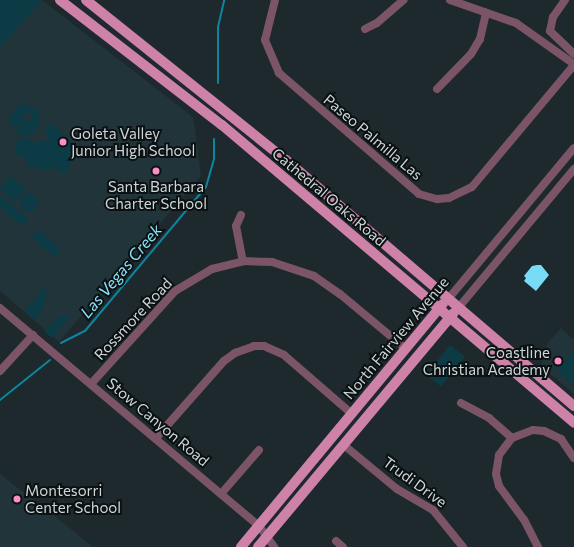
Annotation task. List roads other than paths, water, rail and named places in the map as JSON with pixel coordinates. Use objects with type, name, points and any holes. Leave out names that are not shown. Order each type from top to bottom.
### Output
[{"type":"main road","name":"Cathedral Oaks Road","points":[[60,0],[211,116],[574,422]]},
{"type":"main road","name":"Cathedral Oaks Road","points":[[86,0],[286,160],[574,406]]},
{"type":"main road","name":"North Fairview Avenue","points":[[241,547],[449,298]]},
{"type":"main road","name":"North Fairview Avenue","points":[[258,547],[345,446],[459,307]]},
{"type":"street","name":"Paseo Palmilla Las","points":[[275,0],[265,40],[279,73],[419,194],[437,199],[449,198],[472,188],[574,65]]},
{"type":"street","points":[[365,29],[377,24],[404,0]]},
{"type":"street","points":[[450,0],[527,29],[574,65]]},
{"type":"street","points":[[566,0],[553,17],[550,31],[574,54]]},
{"type":"street","points":[[437,89],[471,54],[480,39],[486,13]]},
{"type":"street","name":"North Fairview Avenue","points":[[449,298],[574,148]]},
{"type":"street","name":"North Fairview Avenue","points":[[459,307],[574,170]]},
{"type":"street","points":[[241,215],[236,226],[243,261]]},
{"type":"street","name":"Rossmore Road","points":[[91,384],[175,291],[212,269],[243,261],[272,262],[314,276],[340,294],[406,349]]},
{"type":"street","name":"Stow Canyon Road","points":[[0,308],[259,526],[268,535],[274,547]]},
{"type":"street","points":[[0,371],[33,335]]},
{"type":"street","points":[[156,438],[224,361],[234,352],[254,346],[264,346],[284,354],[352,414]]},
{"type":"street","points":[[461,403],[489,418],[512,438]]},
{"type":"street","points":[[538,547],[524,520],[499,486],[496,474],[499,455],[512,438],[528,431],[544,431],[561,439],[574,458]]},
{"type":"street","name":"Trudi Drive","points":[[345,446],[397,489],[433,510],[463,547]]},
{"type":"street","points":[[221,494],[259,450]]},
{"type":"street","points":[[336,541],[343,547]]},
{"type":"waterway","name":"Las Vegas Creek","points":[[218,83],[218,27],[224,0]]},
{"type":"waterway","name":"Las Vegas Creek","points":[[61,343],[85,331],[206,187],[214,159],[214,139]]},
{"type":"waterway","name":"Las Vegas Creek","points":[[0,400],[50,360]]},
{"type":"place","name":"Goleta Valley Junior High School","points":[[63,142]]},
{"type":"place","name":"Santa Barbara Charter School","points":[[156,171]]},
{"type":"place","name":"Coastline Christian Academy","points":[[558,361]]},
{"type":"place","name":"Montesorri Center School","points":[[17,499]]}]
